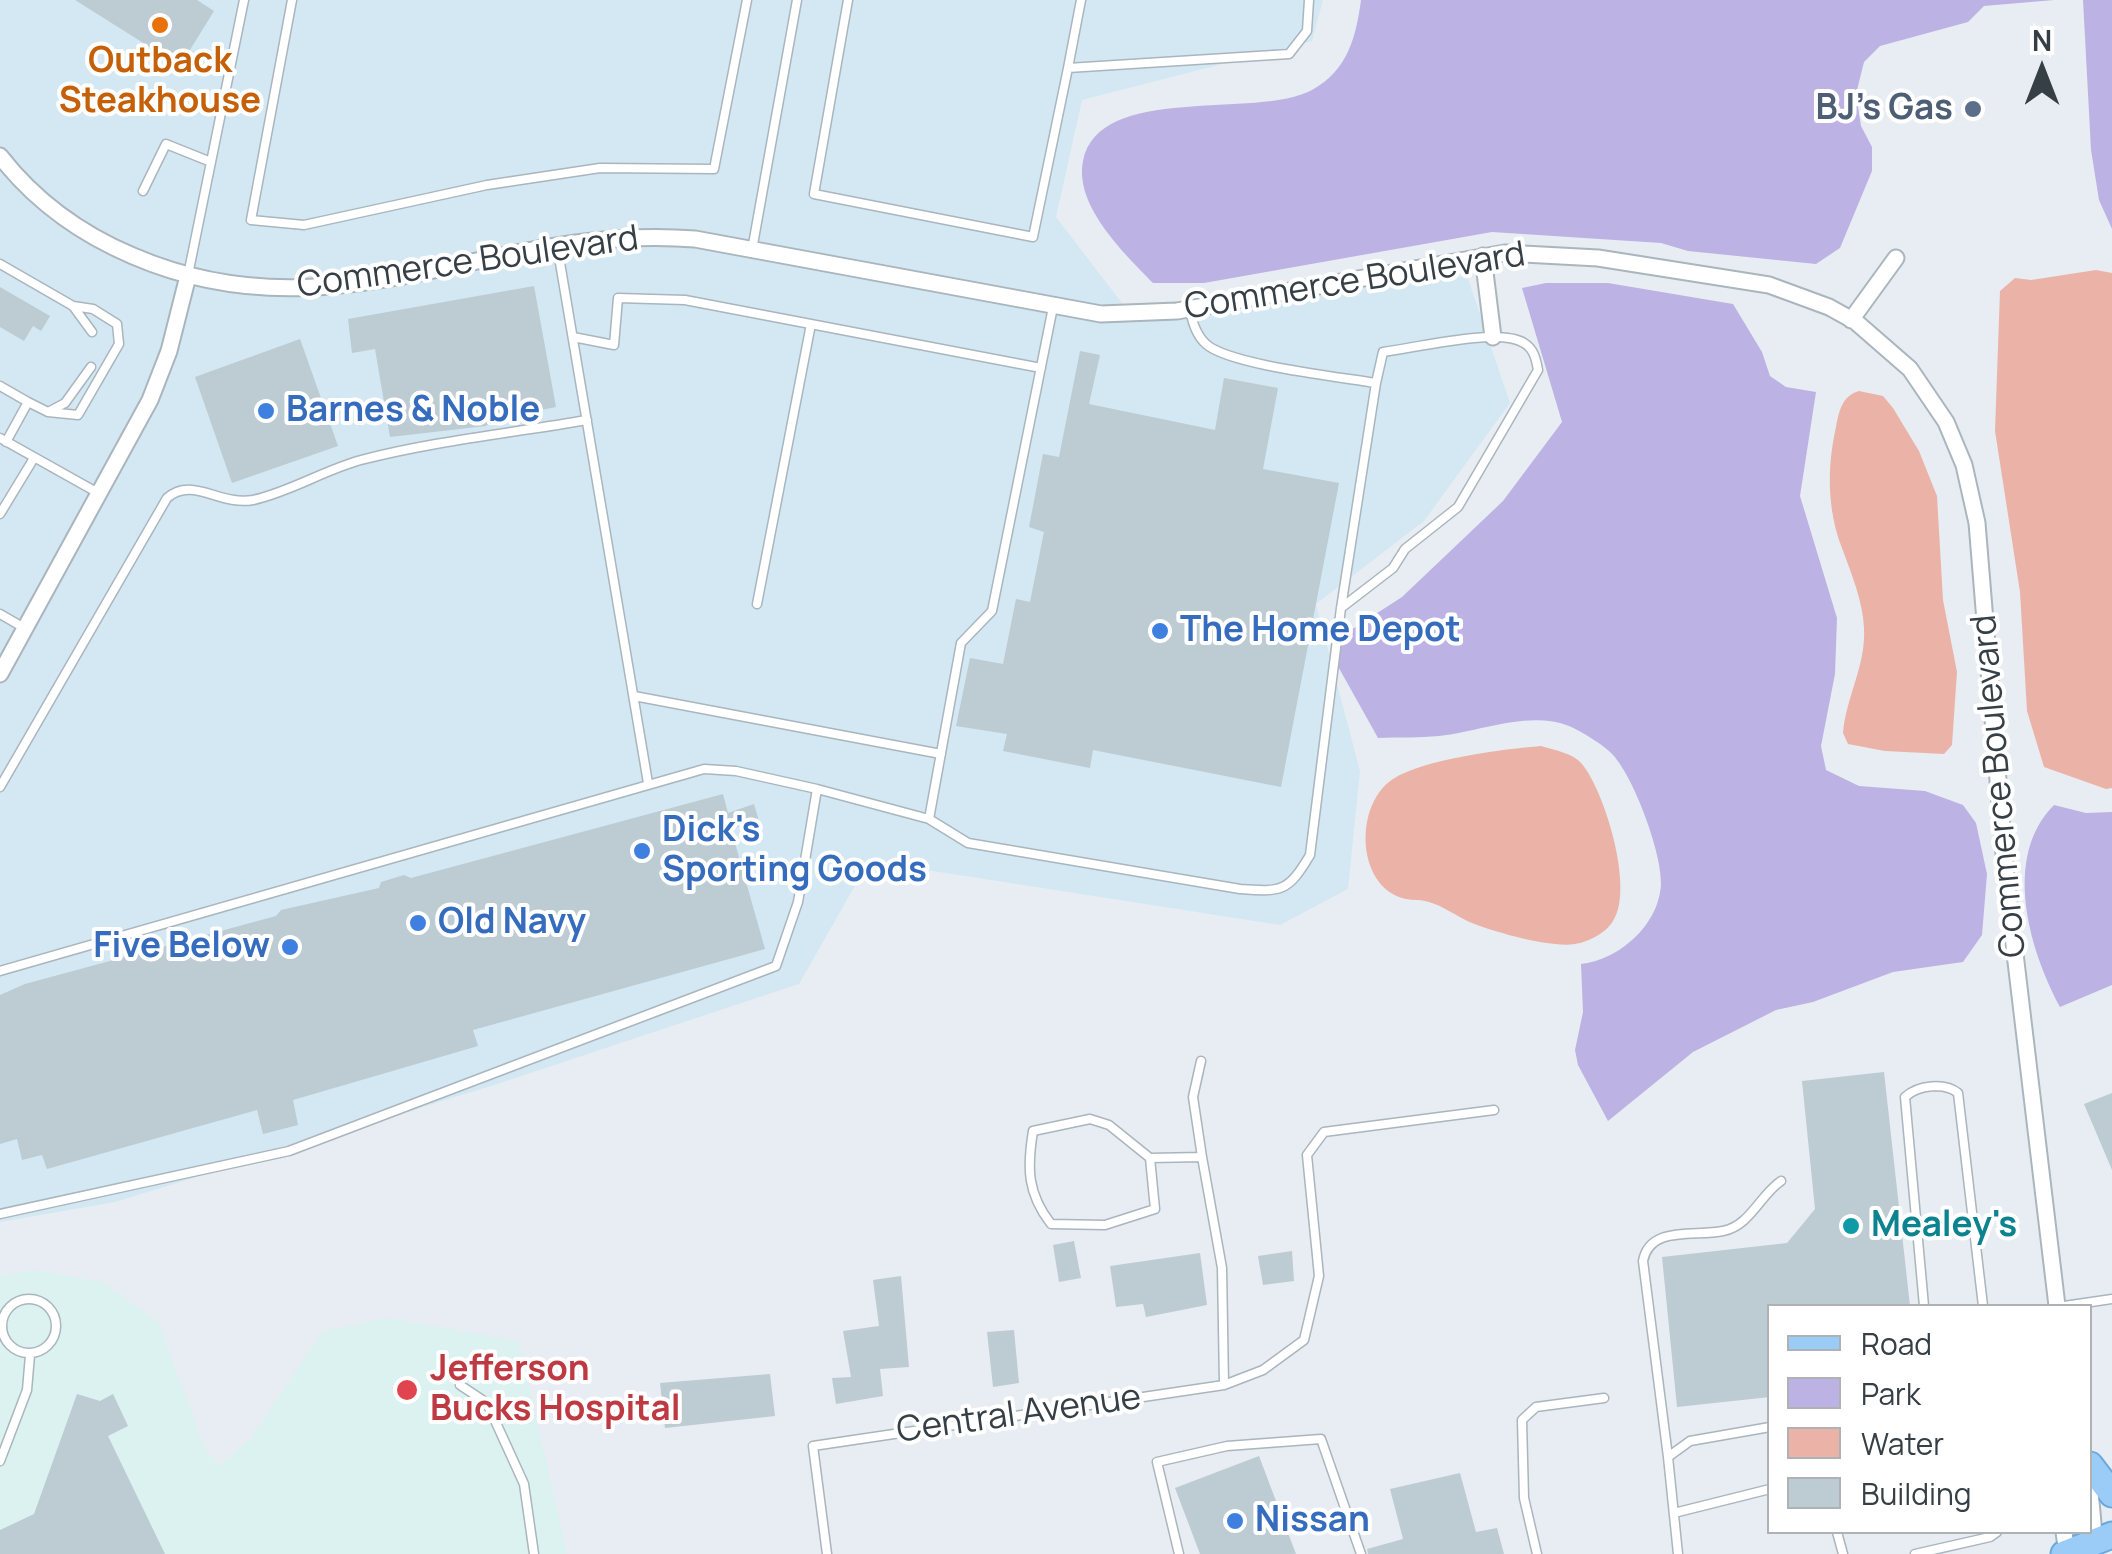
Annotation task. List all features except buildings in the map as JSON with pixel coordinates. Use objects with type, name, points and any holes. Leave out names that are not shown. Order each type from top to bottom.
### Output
[{"type":"main road","points":[[2092,1469],[2112,1494]]},
{"type":"main road","points":[[2066,1554],[2101,1544]]},
{"type":"street","name":"Commerce Boulevard","points":[[0,156],[33,192],[86,233],[188,276],[233,288],[332,289],[557,244],[644,234],[752,250],[1053,307],[1132,314],[1190,309],[1484,256],[1547,253],[1769,285],[1800,294],[1850,320],[1895,353],[1924,386],[1946,422],[1969,482],[2008,896],[2061,1304]]},
{"type":"street","points":[[1484,256],[1494,337]]},
{"type":"street","points":[[1850,320],[1896,258]]},
{"type":"street","points":[[0,674],[150,400],[169,351],[188,276]]},
{"type":"street","points":[[2092,1501],[2101,1544]]},
{"type":"lane","points":[[188,276],[244,0]]},
{"type":"lane","points":[[292,0],[251,220],[304,225],[541,175],[656,166],[714,168],[748,0]]},
{"type":"lane","points":[[752,250],[797,0]]},
{"type":"lane","points":[[848,0],[814,194],[1034,237],[1081,0]]},
{"type":"lane","points":[[1068,68],[1289,54],[1307,31],[1309,0]]},
{"type":"lane","points":[[143,191],[166,144],[211,162]]},
{"type":"lane","points":[[557,244],[648,782]]},
{"type":"lane","points":[[0,264],[72,306],[93,310],[117,324],[120,344],[78,415],[48,412],[0,386]]},
{"type":"lane","points":[[573,337],[614,345],[618,298],[685,300],[1041,368]]},
{"type":"lane","points":[[72,306],[92,332]]},
{"type":"lane","points":[[929,818],[961,643],[992,611],[1053,307]]},
{"type":"lane","points":[[1190,309],[1192,322],[1207,346],[1240,359],[1376,383]]},
{"type":"lane","points":[[758,604],[810,324]]},
{"type":"lane","points":[[0,971],[648,782],[723,768],[929,818],[968,843],[1276,892],[1294,881],[1310,855],[1340,608],[1383,352],[1494,337],[1525,344],[1536,356],[1538,370],[1458,507],[1405,549],[1393,568],[1340,608]]},
{"type":"lane","points":[[48,412],[65,403],[91,367]]},
{"type":"lane","points":[[28,402],[3,440],[100,494]]},
{"type":"lane","points":[[0,787],[176,490],[192,488],[220,501],[257,499],[361,460],[587,420]]},
{"type":"lane","points":[[0,514],[34,458]]},
{"type":"lane","points":[[0,614],[26,629]]},
{"type":"lane","points":[[634,696],[941,754]]},
{"type":"lane","points":[[0,1214],[288,1151],[776,966],[798,902],[817,790]]},
{"type":"lane","points":[[1200,1060],[1192,1097],[1222,1268],[1224,1384]]},
{"type":"lane","points":[[1924,1304],[1904,1096],[1912,1090],[1946,1086],[1958,1093],[1983,1304]]},
{"type":"lane","name":"Central Avenue","points":[[828,1554],[813,1446],[1224,1384],[1263,1370],[1304,1340],[1319,1276],[1307,1155],[1324,1132],[1494,1110]]},
{"type":"lane","points":[[1150,1158],[1155,1209],[1105,1224],[1051,1224],[1033,1202],[1027,1166],[1033,1131],[1090,1119],[1109,1125],[1150,1158],[1202,1157]]},
{"type":"lane","points":[[1678,1554],[1643,1260],[1646,1247],[1655,1238],[1728,1231],[1744,1222],[1768,1190],[1781,1181]]},
{"type":"lane","points":[[0,1300],[34,1299],[52,1314],[51,1343],[30,1355],[18,1352],[5,1334],[5,1315],[13,1300]]},
{"type":"lane","points":[[2076,1304],[2112,1299]]},
{"type":"lane","points":[[0,1461],[27,1390],[30,1355]]},
{"type":"lane","points":[[460,1385],[487,1403],[524,1484],[534,1554]]},
{"type":"lane","points":[[1537,1554],[1524,1498],[1522,1420],[1536,1407],[1604,1398]]},
{"type":"lane","points":[[1668,1457],[1690,1441],[1767,1428]]},
{"type":"lane","points":[[1179,1554],[1157,1462],[1227,1446],[1321,1439],[1362,1554]]},
{"type":"lane","points":[[1674,1513],[1767,1491]]},
{"type":"lane","points":[[1915,1554],[1994,1534]]},
{"type":"shaded area","points":[[0,0],[1323,0],[1312,41],[1082,100],[1056,217],[1125,307],[1467,276],[1510,403],[1424,521],[1316,604],[1360,771],[1348,889],[1280,925],[869,861],[799,984],[494,1085],[115,1202],[0,1222]]},
{"type":"shaded area","name":"Jefferson Bucks Hospital","points":[[34,1270],[103,1282],[158,1322],[205,1449],[219,1466],[250,1439],[322,1332],[388,1318],[519,1341],[567,1554],[0,1554],[0,1275]]},
{"type":"green space","points":[[1361,0],[2054,0],[1984,6],[1968,22],[1880,46],[1864,62],[1856,94],[1861,126],[1872,147],[1872,171],[1840,248],[1816,264],[1688,251],[1661,243],[1492,232],[1204,283],[1153,283],[1104,228],[1086,195],[1083,161],[1095,136],[1118,121],[1148,112],[1255,103],[1312,90],[1334,73],[1348,51]]},
{"type":"green space","points":[[2083,0],[2112,0],[2112,229],[2099,200],[2091,150]]},
{"type":"green space","points":[[1546,283],[1608,283],[1733,304],[1762,352],[1770,376],[1786,387],[1816,392],[1800,496],[1837,618],[1835,674],[1821,746],[1826,770],[1859,786],[1925,791],[1963,805],[1976,823],[1987,874],[1982,935],[1963,962],[1893,972],[1813,1002],[1776,1010],[1693,1052],[1608,1121],[1578,1065],[1575,1050],[1583,1012],[1581,964],[1609,956],[1645,927],[1659,899],[1661,884],[1652,836],[1621,766],[1609,751],[1569,726],[1537,720],[1439,736],[1378,738],[1335,661],[1340,637],[1402,597],[1503,501],[1562,422],[1522,288]]},
{"type":"green space","points":[[2054,805],[2086,813],[2112,812],[2112,985],[2060,1007],[2031,931],[2025,876],[2038,826]]},
{"type":"water","points":[[2096,270],[2112,273],[2112,788],[2106,789],[2044,767],[2027,711],[2020,592],[1995,431],[2000,291],[2015,278],[2031,280]]},
{"type":"water","points":[[1859,391],[1883,396],[1893,408],[1919,451],[1937,496],[1943,600],[1957,672],[1952,745],[1944,754],[1885,751],[1848,744],[1843,733],[1862,655],[1864,628],[1859,597],[1833,518],[1830,473],[1840,410],[1849,396]]},
{"type":"water","points":[[1541,746],[1582,764],[1607,817],[1621,887],[1619,906],[1606,929],[1575,944],[1538,941],[1482,927],[1432,903],[1397,896],[1382,885],[1366,850],[1366,829],[1379,792],[1393,779],[1444,761]]},
{"type":"place","name":"Outback Steakhouse","points":[[160,25]]},
{"type":"place","name":"BJ’s Gas","points":[[1973,109]]},
{"type":"place","name":"Barnes & Noble","points":[[266,411]]},
{"type":"place","name":"The Home Depot","points":[[1160,631]]},
{"type":"place","name":"Dick's Sporting Goods","points":[[642,851]]},
{"type":"place","name":"Old Navy","points":[[418,923]]},
{"type":"place","name":"Five Below","points":[[290,947]]},
{"type":"place","name":"Mealey's","points":[[1851,1226]]},
{"type":"place","name":"Jefferson Bucks Hospital","points":[[407,1390]]},
{"type":"place","name":"Nissan","points":[[1235,1521]]}]
